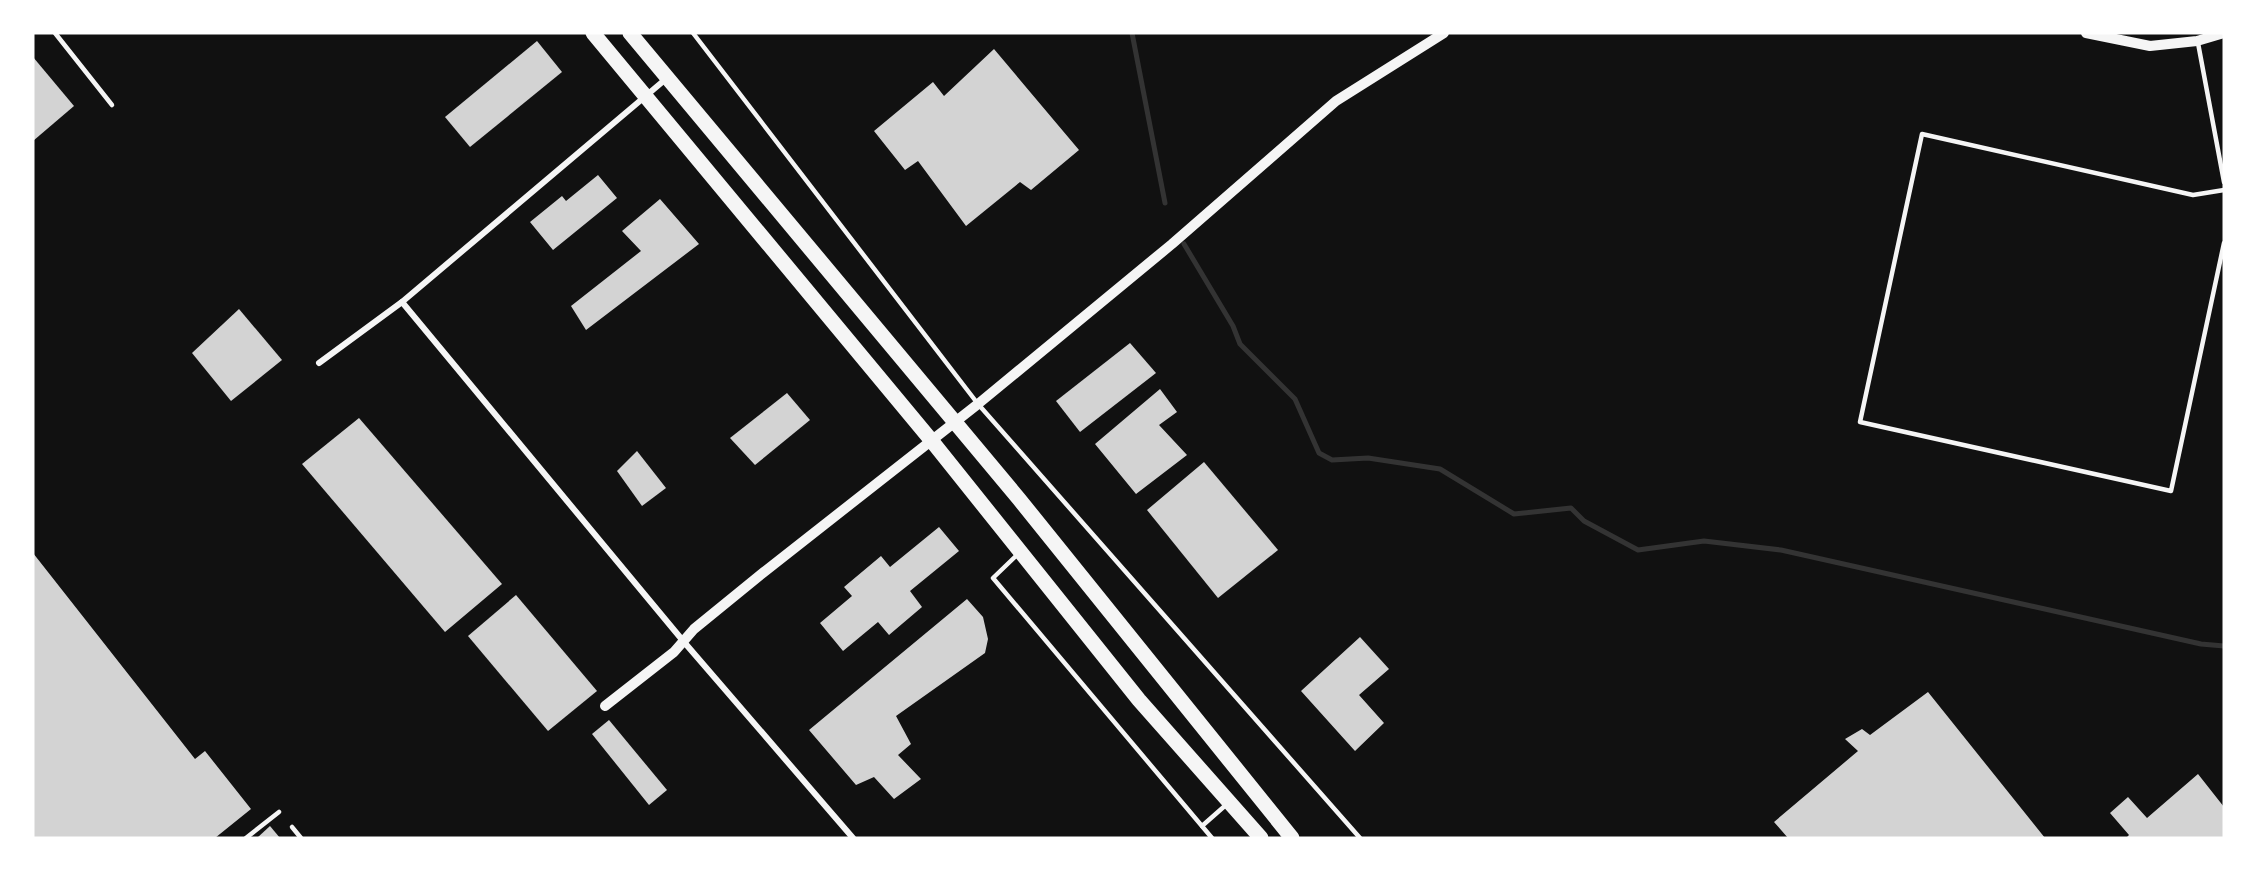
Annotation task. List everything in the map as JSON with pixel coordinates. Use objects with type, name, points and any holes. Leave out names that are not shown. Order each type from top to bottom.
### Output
[{"type":"highway","points":[[593,33],[931,440],[1139,699],[1261,838]]},
{"type":"highway","points":[[630,33],[954,422],[1292,838]]},
{"type":"street","points":[[605,706],[674,652],[694,629],[755,579],[978,404],[1172,244],[1336,100],[1444,33]]},
{"type":"street","points":[[2086,33],[2150,46],[2197,41],[2224,33]]},
{"type":"street","points":[[319,363],[402,302],[667,77]]},
{"type":"street","points":[[402,302],[684,642],[853,838]]},
{"type":"lane","points":[[55,33],[112,105]]},
{"type":"lane","points":[[693,33],[978,404],[1360,838]]},
{"type":"lane","points":[[2197,41],[2224,182]]},
{"type":"lane","points":[[2224,190],[2193,195],[1922,134],[1860,422],[2171,491],[2224,243]]},
{"type":"lane","points":[[1021,551],[993,578],[1212,838]]},
{"type":"lane","points":[[1202,826],[1228,802]]},
{"type":"lane","points":[[246,838],[279,812]]},
{"type":"lane","points":[[292,827],[301,838]]},
{"type":"building","points":[[537,41],[562,72],[470,147],[445,117]]},
{"type":"building","points":[[994,49],[1079,150],[1031,190],[1020,182],[966,226],[918,161],[905,170],[874,131],[933,82],[944,96]]},
{"type":"building","points":[[33,57],[74,106],[33,141]]},
{"type":"building","points":[[598,175],[617,198],[553,250],[530,222],[562,196],[566,201]]},
{"type":"building","points":[[660,199],[699,244],[586,330],[571,306],[641,251],[622,231]]},
{"type":"building","points":[[239,309],[282,360],[231,401],[192,353]]},
{"type":"building","points":[[1130,343],[1156,373],[1080,432],[1056,401]]},
{"type":"building","points":[[1160,389],[1177,412],[1159,425],[1187,455],[1136,494],[1095,444]]},
{"type":"building","points":[[787,393],[810,420],[755,465],[730,438]]},
{"type":"building","points":[[359,418],[502,584],[445,632],[302,464]]},
{"type":"building","points":[[637,451],[666,488],[642,506],[617,471]]},
{"type":"building","points":[[1204,462],[1278,550],[1218,598],[1147,510]]},
{"type":"building","points":[[939,527],[959,551],[910,591],[922,607],[889,635],[878,622],[843,651],[820,623],[852,596],[844,587],[881,556],[890,567]]},
{"type":"building","points":[[33,553],[195,759],[205,751],[251,809],[215,838],[33,838]]},
{"type":"building","points":[[516,595],[597,691],[548,731],[468,636]]},
{"type":"building","points":[[967,599],[983,617],[988,639],[985,653],[896,716],[911,744],[898,755],[921,779],[894,799],[874,777],[856,785],[809,730]]},
{"type":"building","points":[[1360,637],[1389,669],[1359,695],[1384,723],[1355,751],[1301,691]]},
{"type":"building","points":[[1928,692],[2045,838],[1788,838],[1774,822],[1858,751],[1845,739],[1862,729],[1870,735]]},
{"type":"building","points":[[609,720],[667,790],[649,805],[592,734]]},
{"type":"building","points":[[2198,774],[2224,807],[2224,838],[2126,838],[2129,835],[2110,813],[2128,797],[2147,818]]},
{"type":"building","points":[[270,826],[280,838],[257,838]]},
{"type":"waterway","points":[[1132,33],[1165,203]]},
{"type":"waterway","points":[[1184,244],[1233,326],[1240,344],[1295,399],[1319,453],[1332,460],[1368,458],[1440,469],[1514,514],[1571,508],[1584,521],[1638,550],[1704,541],[1781,550],[2201,644],[2224,646]]}]
